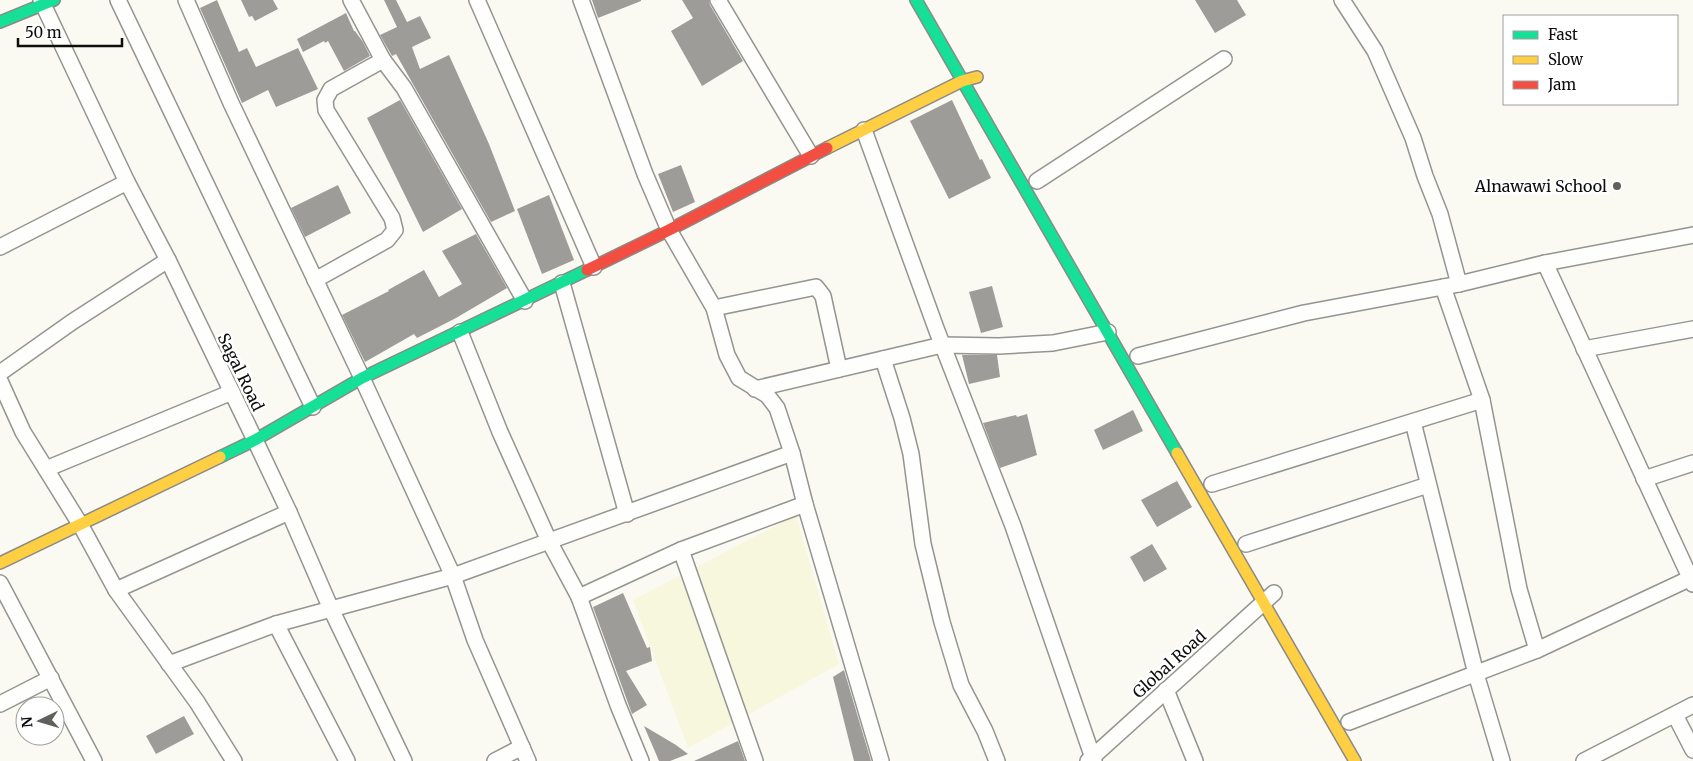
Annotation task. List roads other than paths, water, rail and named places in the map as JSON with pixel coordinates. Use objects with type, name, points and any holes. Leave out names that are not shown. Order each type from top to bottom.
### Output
[{"type":"street","points":[[118,0],[313,407]]},
{"type":"street","points":[[186,0],[231,103],[362,378],[453,576],[475,640],[528,761]]},
{"type":"street","points":[[351,0],[383,60],[404,88],[525,301]]},
{"type":"street","points":[[477,0],[594,267]]},
{"type":"street","points":[[581,0],[645,174],[669,230],[714,308],[727,355],[739,378],[768,395],[777,408],[792,453],[805,504],[881,761]]},
{"type":"street","points":[[718,0],[811,156]]},
{"type":"street","points":[[916,0],[1108,332],[1272,596],[1355,761]]},
{"type":"street","points":[[1342,0],[1375,51],[1413,138],[1440,214],[1459,284]]},
{"type":"street","points":[[0,22],[46,1]]},
{"type":"street","name":"Sagal Road","points":[[46,1],[127,182],[168,260],[255,440],[331,609],[404,761]]},
{"type":"street","points":[[1037,182],[1224,59]]},
{"type":"street","points":[[314,280],[387,240],[395,230],[392,218],[326,110],[325,100],[331,89],[383,60]]},
{"type":"street","points":[[0,563],[255,440],[362,378],[669,230],[811,156],[962,81],[977,77]]},
{"type":"street","points":[[864,130],[942,345],[1013,526],[1091,760]]},
{"type":"street","points":[[0,247],[127,182]]},
{"type":"street","points":[[1138,356],[1304,313],[1459,284],[1545,263],[1693,235]]},
{"type":"street","points":[[0,372],[72,322],[168,260]]},
{"type":"street","points":[[1349,722],[1537,650],[1692,580],[1545,263]]},
{"type":"street","points":[[562,282],[627,514]]},
{"type":"street","points":[[714,308],[816,287],[823,296],[840,369]]},
{"type":"street","points":[[1444,287],[1482,400],[1519,589],[1537,650]]},
{"type":"street","points":[[1584,349],[1693,329]]},
{"type":"street","points":[[460,332],[500,432],[548,541],[579,597],[618,705],[641,761]]},
{"type":"street","points":[[755,389],[942,345],[999,346],[1053,343],[1108,332]]},
{"type":"street","points":[[883,359],[902,418],[911,454],[924,544],[942,622],[961,685],[985,731],[997,761]]},
{"type":"street","points":[[0,381],[23,432],[80,524],[116,590],[197,702],[234,761]]},
{"type":"street","points":[[46,469],[232,392]]},
{"type":"street","points":[[1212,484],[1482,400]]},
{"type":"street","points":[[1413,422],[1476,674],[1502,761]]},
{"type":"street","points":[[169,664],[276,624],[453,576],[792,453]]},
{"type":"street","points":[[1644,479],[1693,463]]},
{"type":"street","points":[[1246,544],[1428,485]]},
{"type":"street","points":[[579,597],[680,550],[805,504]]},
{"type":"street","points":[[116,590],[289,512]]},
{"type":"street","points":[[680,550],[755,761]]},
{"type":"street","points":[[0,583],[94,761]]},
{"type":"street","name":"Global Road","points":[[1091,760],[1166,690],[1272,596]]},
{"type":"street","points":[[276,624],[348,761]]},
{"type":"street","points":[[0,704],[51,678]]},
{"type":"street","points":[[1166,690],[1195,761]]},
{"type":"street","points":[[1584,761],[1693,705]]},
{"type":"street","points":[[1674,715],[1693,750]]},
{"type":"street","points":[[495,761],[522,747]]},
{"type":"place","name":"Alnawawi School","points":[[1617,186]]}]
